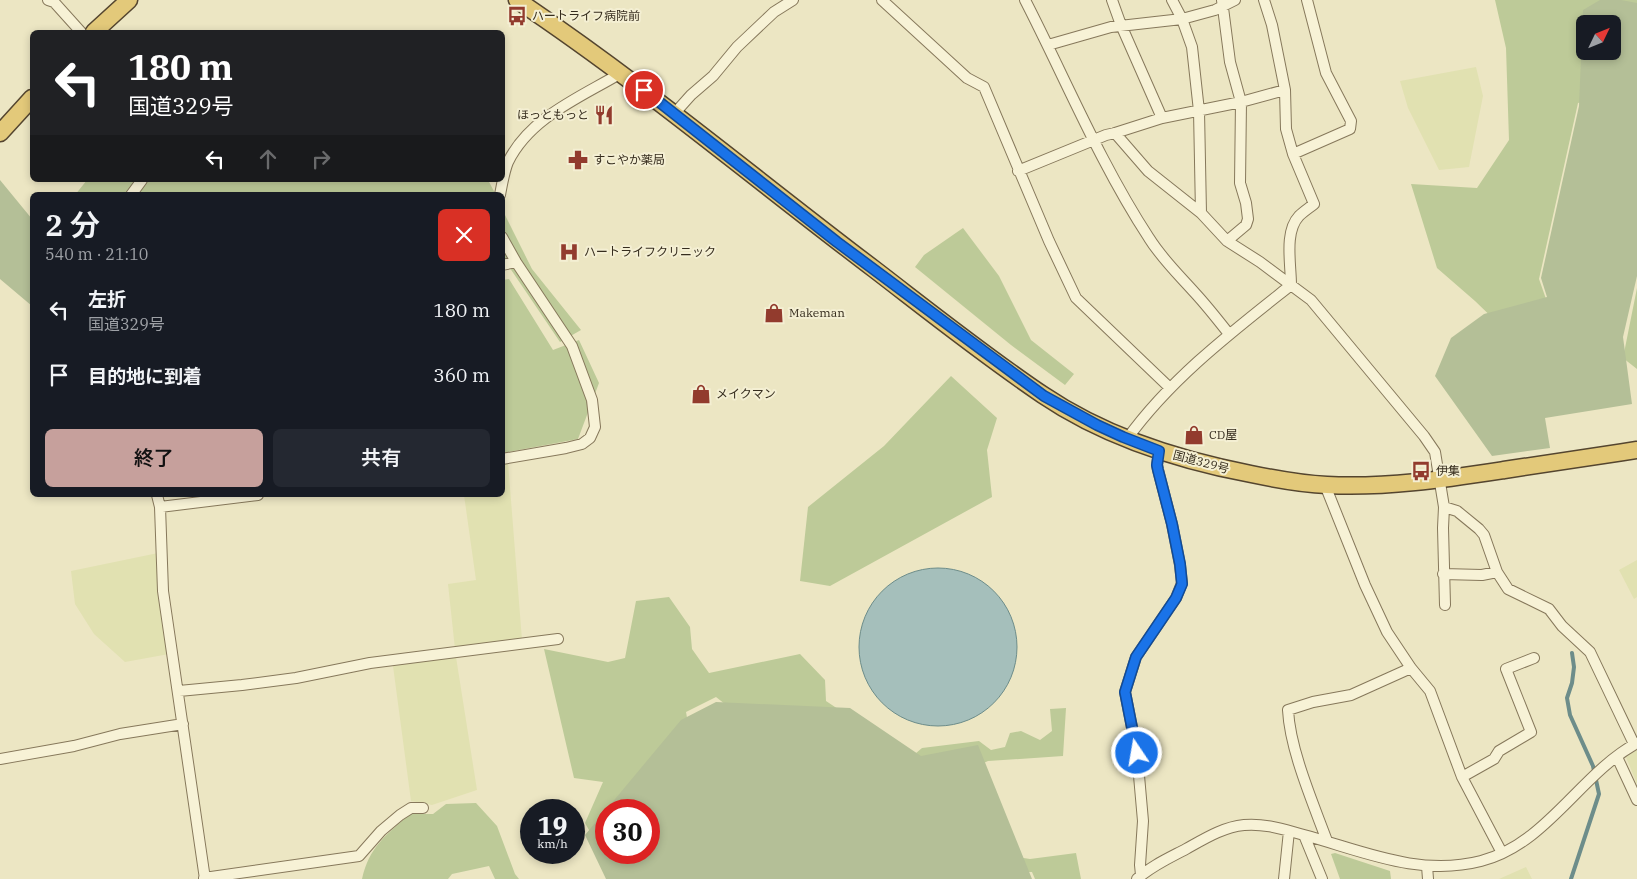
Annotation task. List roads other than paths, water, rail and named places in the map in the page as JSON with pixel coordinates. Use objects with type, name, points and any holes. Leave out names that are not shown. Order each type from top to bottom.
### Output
[{"type":"highway","points":[[96,30],[129,0]]},
{"type":"highway","name":"国道329号","points":[[517,0],[621,73],[837,242],[1044,396],[1084,419],[1126,439],[1159,451],[1230,470],[1276,480],[1324,485],[1384,485],[1440,480],[1637,450]]},
{"type":"highway","points":[[0,133],[30,100]]},
{"type":"street","points":[[48,0],[54,2],[80,30]]},
{"type":"street","points":[[674,114],[691,95],[713,76],[737,47],[774,12],[793,0]]},
{"type":"street","points":[[882,0],[967,78],[984,87],[1005,133],[1018,171],[1048,241],[1076,298],[1170,388]]},
{"type":"street","points":[[1025,0],[1092,140],[1149,239],[1170,267],[1230,334]]},
{"type":"street","points":[[1112,0],[1121,26],[1162,118]]},
{"type":"street","points":[[1172,0],[1182,19],[1192,47],[1199,111],[1201,212]]},
{"type":"street","points":[[1048,46],[1111,27],[1182,19],[1215,10],[1223,2],[1235,0]]},
{"type":"street","points":[[1264,0],[1272,25],[1285,90],[1286,129],[1293,154],[1314,204],[1298,217],[1291,228],[1289,242],[1292,285]]},
{"type":"street","points":[[1293,154],[1350,129],[1351,121],[1326,73],[1307,0]]},
{"type":"street","points":[[1223,2],[1230,62],[1241,102],[1240,183],[1246,203],[1248,219],[1246,226],[1227,241]]},
{"type":"street","points":[[505,174],[508,162],[527,134],[551,113],[621,73]]},
{"type":"street","points":[[1018,171],[1092,140],[1162,118],[1241,102],[1285,90]]},
{"type":"street","points":[[1115,134],[1148,171],[1201,212],[1227,241],[1260,262],[1311,300],[1424,436],[1435,452],[1444,507],[1443,574],[1445,605]]},
{"type":"street","points":[[505,242],[572,346],[592,400],[595,427],[590,438],[582,444],[505,458]]},
{"type":"street","points":[[505,264],[516,262]]},
{"type":"street","points":[[1126,439],[1170,388],[1230,334],[1292,285]]},
{"type":"street","points":[[1139,877],[1142,820],[1137,753],[1125,692],[1136,657],[1176,598],[1182,584],[1172,524],[1157,465],[1159,451]]},
{"type":"street","points":[[1324,485],[1364,585],[1387,632],[1430,692],[1462,776],[1502,853]]},
{"type":"street","points":[[158,497],[160,507],[163,591],[184,724],[204,878],[359,856],[381,831],[400,815],[411,808],[423,808]]},
{"type":"street","points":[[160,507],[242,497]]},
{"type":"street","points":[[1139,877],[1211,835],[1228,828],[1261,824],[1397,862],[1427,866],[1467,864],[1484,860],[1521,844],[1588,781],[1635,744],[1590,652],[1562,626],[1549,609],[1508,590],[1497,572],[1484,535],[1457,510],[1444,507]]},
{"type":"street","points":[[1443,574],[1497,572]]},
{"type":"street","points":[[179,691],[242,686],[296,678],[370,663],[558,639]]},
{"type":"street","points":[[1462,776],[1494,759],[1499,751],[1531,732],[1506,669],[1534,658]]},
{"type":"street","points":[[1327,841],[1296,752],[1288,710],[1313,702],[1351,695],[1411,668]]},
{"type":"street","points":[[0,759],[74,746],[120,734],[184,724]]},
{"type":"street","points":[[1617,757],[1637,800]]},
{"type":"street","points":[[1284,879],[1289,831]]},
{"type":"street","points":[[1304,835],[1322,879]]},
{"type":"street","points":[[1427,866],[1428,879]]},
{"type":"water","points":[[938,568],[968,574],[994,591],[1011,617],[1017,647],[1011,677],[994,703],[968,720],[938,726],[908,720],[882,703],[865,677],[859,647],[865,617],[882,591],[908,574]]},
{"type":"waterway","points":[[1571,879],[1599,794],[1593,766],[1570,715],[1567,698],[1572,683],[1574,667],[1572,653]]},
{"type":"place","name":"ハートライフ病院前","points":[[517,16]]},
{"type":"place","name":"ほっともっと","points":[[604,115]]},
{"type":"place","name":"すこやか薬局","points":[[578,160]]},
{"type":"place","name":"ハートライフクリニック","points":[[569,252]]},
{"type":"place","name":"Makeman","points":[[774,313]]},
{"type":"place","name":"メイクマン","points":[[701,394]]},
{"type":"place","name":"CD屋","points":[[1194,435]]},
{"type":"place","name":"伊集","points":[[1421,471]]}]
